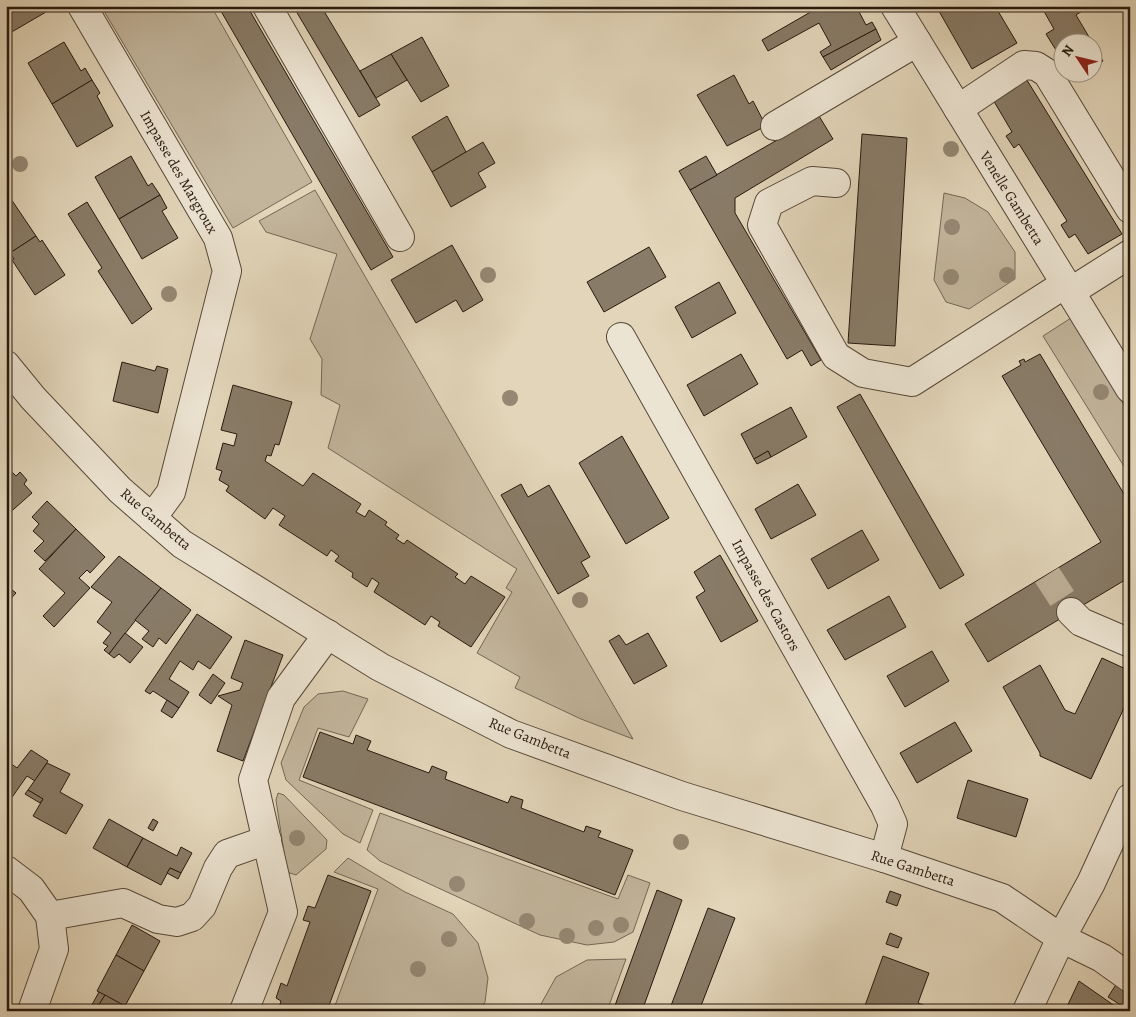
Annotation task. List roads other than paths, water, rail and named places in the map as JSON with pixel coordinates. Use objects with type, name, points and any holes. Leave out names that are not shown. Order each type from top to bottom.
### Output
[{"type":"street","name":"Impasse des Margroux","points":[[82,6],[218,238],[228,271],[171,492],[152,518]]},
{"type":"street","points":[[267,6],[400,236]]},
{"type":"street","name":"Venelle Gambetta","points":[[895,6],[1130,389]]},
{"type":"street","points":[[775,126],[917,42]]},
{"type":"street","points":[[958,109],[1024,66],[1036,66],[1047,73],[1130,209]]},
{"type":"street","points":[[836,183],[812,181],[768,203],[762,224],[836,356],[863,373],[912,382],[1068,288],[1130,254]]},
{"type":"street","name":"Impasse des Castors","points":[[621,337],[885,806],[893,824],[884,858]]},
{"type":"street","name":"Rue Gambetta","points":[[6,365],[33,398],[120,490],[182,544],[380,667],[511,734],[682,796],[884,858],[1002,898],[1061,938],[1102,958],[1130,978]]},
{"type":"street","points":[[1071,612],[1081,622],[1130,643]]},
{"type":"street","points":[[244,1011],[284,912],[253,780],[280,698],[328,634]]},
{"type":"street","points":[[1027,1011],[1061,938],[1091,883],[1130,798]]},
{"type":"street","points":[[50,916],[123,903],[158,919],[177,922],[192,917],[202,906],[226,854],[267,840]]},
{"type":"street","points":[[6,870],[31,889],[50,916],[54,949],[32,1011]]},
{"type":"tunnel","points":[[1047,575],[1071,612]]}]
